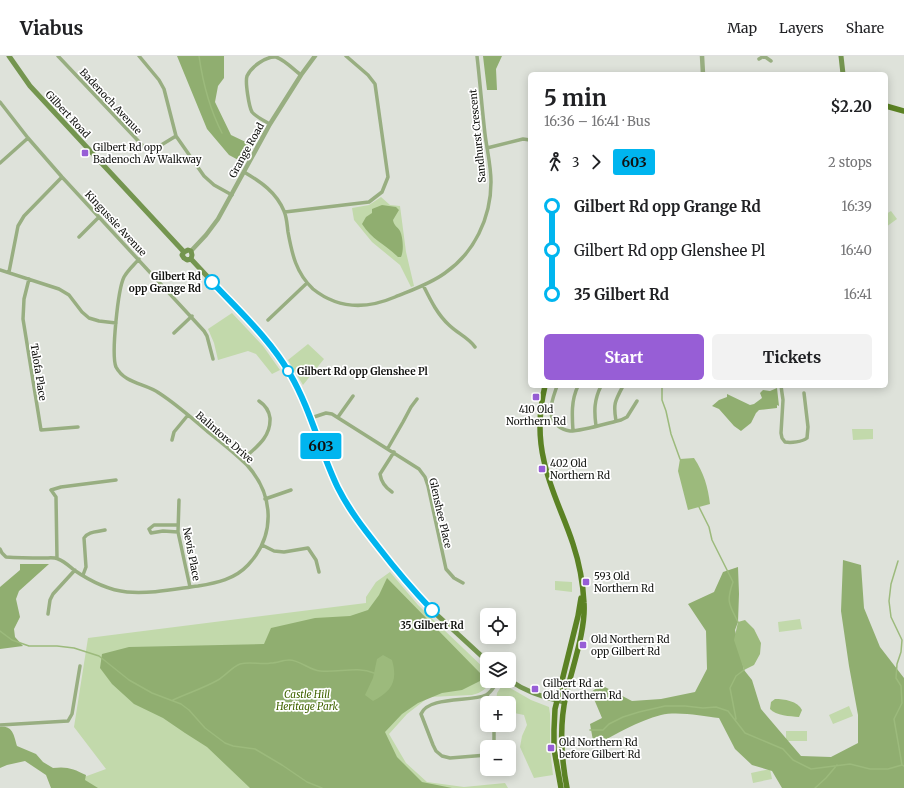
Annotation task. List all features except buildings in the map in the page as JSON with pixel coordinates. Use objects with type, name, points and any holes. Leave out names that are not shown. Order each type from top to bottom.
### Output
[{"type":"main road","name":"Gilbert Road","points":[[9,56],[30,86],[184,252]]},
{"type":"main road","points":[[841,56],[843,72]]},
{"type":"main road","points":[[888,107],[904,111]]},
{"type":"main road","points":[[191,259],[191,251],[188,250],[182,254],[187,260],[191,259],[259,332],[276,352],[290,374],[311,418],[329,468],[339,490],[355,518],[416,593],[436,614],[480,655]]},
{"type":"main road","points":[[544,388],[542,397],[540,425],[544,462],[579,565],[584,604],[583,623],[564,702],[561,730],[561,749],[567,788]]},
{"type":"main road","points":[[561,788],[554,749],[557,700],[583,592]]},
{"type":"main road","points":[[516,684],[528,691],[564,702]]},
{"type":"street","name":"Badenoch Avenue","points":[[58,56],[144,148],[153,150],[176,136]]},
{"type":"street","points":[[139,56],[159,80],[164,89],[176,136],[204,176],[214,185],[232,195]]},
{"type":"street","points":[[270,124],[253,114],[249,107],[247,77],[249,73],[262,60],[269,56],[276,57],[301,75]]},
{"type":"street","name":"Grange Road","points":[[191,251],[218,219],[270,124],[301,75],[316,56]]},
{"type":"street","points":[[284,212],[369,202],[382,192],[388,177],[374,84],[368,75],[346,56]]},
{"type":"street","name":"Sandhurst Crescent","points":[[244,172],[259,180],[272,191],[284,212],[297,268],[307,283],[321,295],[347,305],[362,306],[388,300],[434,280],[451,268],[468,251],[479,233],[488,210],[491,191],[490,171],[477,56]]},
{"type":"street","points":[[702,56],[703,72]]},
{"type":"street","points":[[759,59],[764,56],[771,61]]},
{"type":"street","name":"Kingussie Avenue","points":[[0,102],[28,138],[62,177],[192,316],[207,336],[213,359]]},
{"type":"street","points":[[0,163],[28,138]]},
{"type":"street","points":[[487,148],[524,139],[528,140]]},
{"type":"street","points":[[9,272],[18,226],[24,216],[62,177]]},
{"type":"street","points":[[79,236],[99,217]]},
{"type":"street","name":"Balintore Drive","points":[[57,558],[83,575],[107,588],[116,591],[139,592],[212,584],[230,578],[243,570],[255,557],[262,545],[268,528],[269,518],[265,499],[258,481],[242,460],[159,393],[127,379],[120,373],[114,360],[116,323],[124,277],[139,260]]},
{"type":"street","points":[[0,270],[59,289],[69,295],[89,318],[116,323]]},
{"type":"street","name":"Talofa Place","points":[[29,279],[24,299],[23,318],[41,430],[78,427]]},
{"type":"street","points":[[268,320],[307,283]]},
{"type":"street","points":[[423,285],[433,305],[448,324],[472,342],[476,347]]},
{"type":"street","points":[[174,333],[192,316]]},
{"type":"street","points":[[556,388],[551,413],[553,420],[557,426],[573,431],[627,417],[637,401]]},
{"type":"street","points":[[573,431],[572,411],[577,388]]},
{"type":"street","points":[[596,426],[594,410],[596,395],[600,388]]},
{"type":"street","points":[[616,421],[614,411],[615,401],[622,388]]},
{"type":"street","points":[[781,388],[783,400],[782,438],[785,442],[805,440],[807,438],[808,427],[804,393]]},
{"type":"street","points":[[338,417],[353,396]]},
{"type":"street","points":[[388,448],[417,399]]},
{"type":"street","points":[[242,460],[264,439],[270,426],[270,415],[266,406],[258,401]]},
{"type":"street","name":"Glenshee Place","points":[[311,418],[326,413],[332,414],[416,466],[425,477],[428,486],[446,569],[454,578],[463,583]]},
{"type":"street","points":[[172,440],[174,432],[188,415]]},
{"type":"street","points":[[392,492],[385,486],[380,474],[394,452]]},
{"type":"street","points":[[0,549],[6,557],[57,558],[56,497],[51,490],[61,487],[116,480]]},
{"type":"street","points":[[265,499],[291,490]]},
{"type":"street","name":"Nevis Place","points":[[179,500],[178,532],[190,587]]},
{"type":"street","points":[[178,525],[154,526],[149,529],[151,533],[163,531],[178,532]]},
{"type":"street","points":[[83,575],[86,567],[84,538],[86,534],[105,530]]},
{"type":"street","points":[[262,545],[274,551],[284,552],[308,548],[316,560],[320,572]]},
{"type":"street","points":[[48,614],[50,600],[75,570]]},
{"type":"street","points":[[0,725],[66,722],[69,720],[72,714],[80,666]]},
{"type":"street","points":[[480,756],[450,758],[442,756],[436,751],[432,744],[422,714],[426,708],[439,703],[488,695],[493,688]]},
{"type":"green space","points":[[177,56],[224,56],[224,78],[218,86],[215,102],[231,135],[252,145],[242,162],[229,155],[207,129]]},
{"type":"green space","points":[[483,56],[502,56],[496,69],[497,90],[487,90]]},
{"type":"green space","points":[[381,197],[390,205],[400,206],[406,252],[414,286],[411,287],[400,265],[372,242],[354,220],[352,208],[369,205]]},
{"type":"green space","points":[[382,205],[396,207],[399,210],[393,220],[402,237],[403,248],[401,257],[398,257],[374,238],[362,224],[366,217],[372,213],[372,209]]},
{"type":"green space","points":[[891,211],[897,219],[888,226],[888,213]]},
{"type":"green space","points":[[232,313],[263,346],[280,370],[272,374],[256,354],[248,351],[218,360],[214,343],[208,329]]},
{"type":"green space","points":[[308,344],[324,359],[303,385],[288,360]]},
{"type":"green space","points":[[777,388],[779,406],[777,405],[777,408],[759,410],[751,423],[741,431],[734,426],[719,409],[712,406],[719,400],[727,397],[727,394],[750,405],[754,404],[762,398],[760,393],[763,390],[770,391]]},
{"type":"green space","points":[[852,429],[873,429],[873,439],[853,440]]},
{"type":"green space","points":[[843,560],[861,565],[864,608],[880,647],[904,678],[904,788],[782,788],[772,771],[752,765],[735,749],[719,718],[705,716],[682,714],[661,715],[635,724],[594,746],[590,724],[602,718],[591,692],[601,685],[632,701],[661,699],[695,692],[707,669],[706,631],[688,604],[714,592],[723,572],[738,567],[738,622],[735,630],[744,670],[752,680],[761,709],[801,756],[831,757],[858,743],[858,715],[841,611]]},
{"type":"green space","points":[[20,564],[49,564],[19,591],[16,599],[20,617],[14,629],[15,637],[23,646],[0,649],[0,587],[20,570]]},
{"type":"green space","name":"Castle Hill Heritage Park","points":[[390,572],[418,605],[480,664],[480,688],[486,688],[481,692],[472,695],[429,697],[407,714],[389,734],[406,763],[427,782],[464,787],[505,783],[508,788],[82,788],[76,780],[106,769],[74,727],[88,638],[366,603],[366,597],[376,582]]},
{"type":"green space","name":"Castle Hill Heritage Park","points":[[387,578],[480,673],[480,681],[462,690],[442,693],[418,703],[402,714],[385,732],[397,757],[422,782],[452,788],[250,788],[207,747],[163,718],[134,704],[112,684],[100,668],[102,654],[129,647],[264,644],[271,628],[315,618],[350,616],[368,610],[379,595]]},
{"type":"green space","points":[[555,581],[572,582],[572,592],[555,590]]},
{"type":"green space","points":[[800,619],[802,629],[779,632],[778,622]]},
{"type":"green space","points":[[500,688],[510,688],[531,700],[549,707],[550,749],[553,775],[534,778],[520,747],[522,736],[527,725],[524,715],[516,713],[516,696],[497,696]]},
{"type":"green space","points":[[849,706],[853,716],[833,724],[829,715]]},
{"type":"green space","points":[[0,727],[10,729],[14,735],[17,746],[36,754],[43,762],[53,768],[70,768],[86,775],[85,780],[98,788],[51,788],[46,775],[25,761],[0,768]]},
{"type":"green space","points":[[786,731],[807,731],[807,741],[786,741]]},
{"type":"green space","points":[[770,769],[772,779],[753,783],[751,773]]},
{"type":"shaded area","points":[[694,458],[705,480],[710,504],[688,510],[678,471],[680,459]]},
{"type":"shaded area","points":[[745,620],[754,629],[761,643],[760,654],[754,665],[744,670],[734,640],[738,622]]},
{"type":"shaded area","points":[[383,655],[392,660],[394,667],[394,680],[392,685],[385,693],[373,701],[365,695],[373,678],[377,659]]},
{"type":"shaded area","points":[[775,699],[786,700],[797,704],[802,710],[799,717],[783,715],[770,709],[771,702]]},
{"type":"waterway","points":[[199,56],[207,96],[213,114],[222,133]]},
{"type":"waterway","points":[[662,388],[662,400],[671,434],[680,459]]},
{"type":"waterway","points":[[699,507],[709,527],[712,540],[733,582],[729,599],[732,611],[738,622]]},
{"type":"waterway","points":[[898,561],[891,584],[889,601],[891,617],[902,640],[896,678],[901,686],[902,703],[894,719],[902,765],[904,766]]},
{"type":"waterway","points":[[0,631],[12,640],[29,646],[57,646],[74,648],[99,656],[129,680],[152,693],[181,704],[189,710],[205,728],[225,743],[233,746],[255,749],[307,782],[322,788]]},
{"type":"waterway","points":[[173,700],[213,683],[237,665],[244,663],[276,663],[284,660],[293,660],[320,671],[361,670],[374,673]]},
{"type":"waterway","points":[[736,719],[730,688],[736,676],[744,670]]},
{"type":"waterway","points":[[590,730],[603,730],[609,724],[623,717],[665,706],[703,708],[716,707],[728,711],[745,733],[783,749],[793,760],[811,769],[850,764],[870,769],[888,769],[902,765]]},
{"type":"waterway","points":[[815,788],[837,765]]},
{"type":"bus line","name":"603","points":[[212,282],[259,332],[281,360],[305,403],[329,468],[339,490],[355,518],[396,570],[432,610]]},
{"type":"place","name":"Gilbert Rd opp Badenoch Av Walkway","points":[[85,153]]},
{"type":"place","name":"Gilbert Rd opp Grange Rd","points":[[212,282]]},
{"type":"place","name":"Gilbert Rd opp Glenshee Pl","points":[[288,371]]},
{"type":"place","name":"410 Old Northern Rd","points":[[536,397]]},
{"type":"place","name":"402 Old Northern Rd","points":[[542,469]]},
{"type":"place","name":"593 Old Northern Rd","points":[[586,582]]},
{"type":"place","name":"35 Gilbert Rd","points":[[432,610]]},
{"type":"place","name":"Old Northern Rd opp Gilbert Rd","points":[[583,645]]},
{"type":"place","name":"Gilbert Rd at Old Northern Rd","points":[[535,689]]},
{"type":"place","name":"Old Northern Rd before Gilbert Rd","points":[[551,748]]}]
